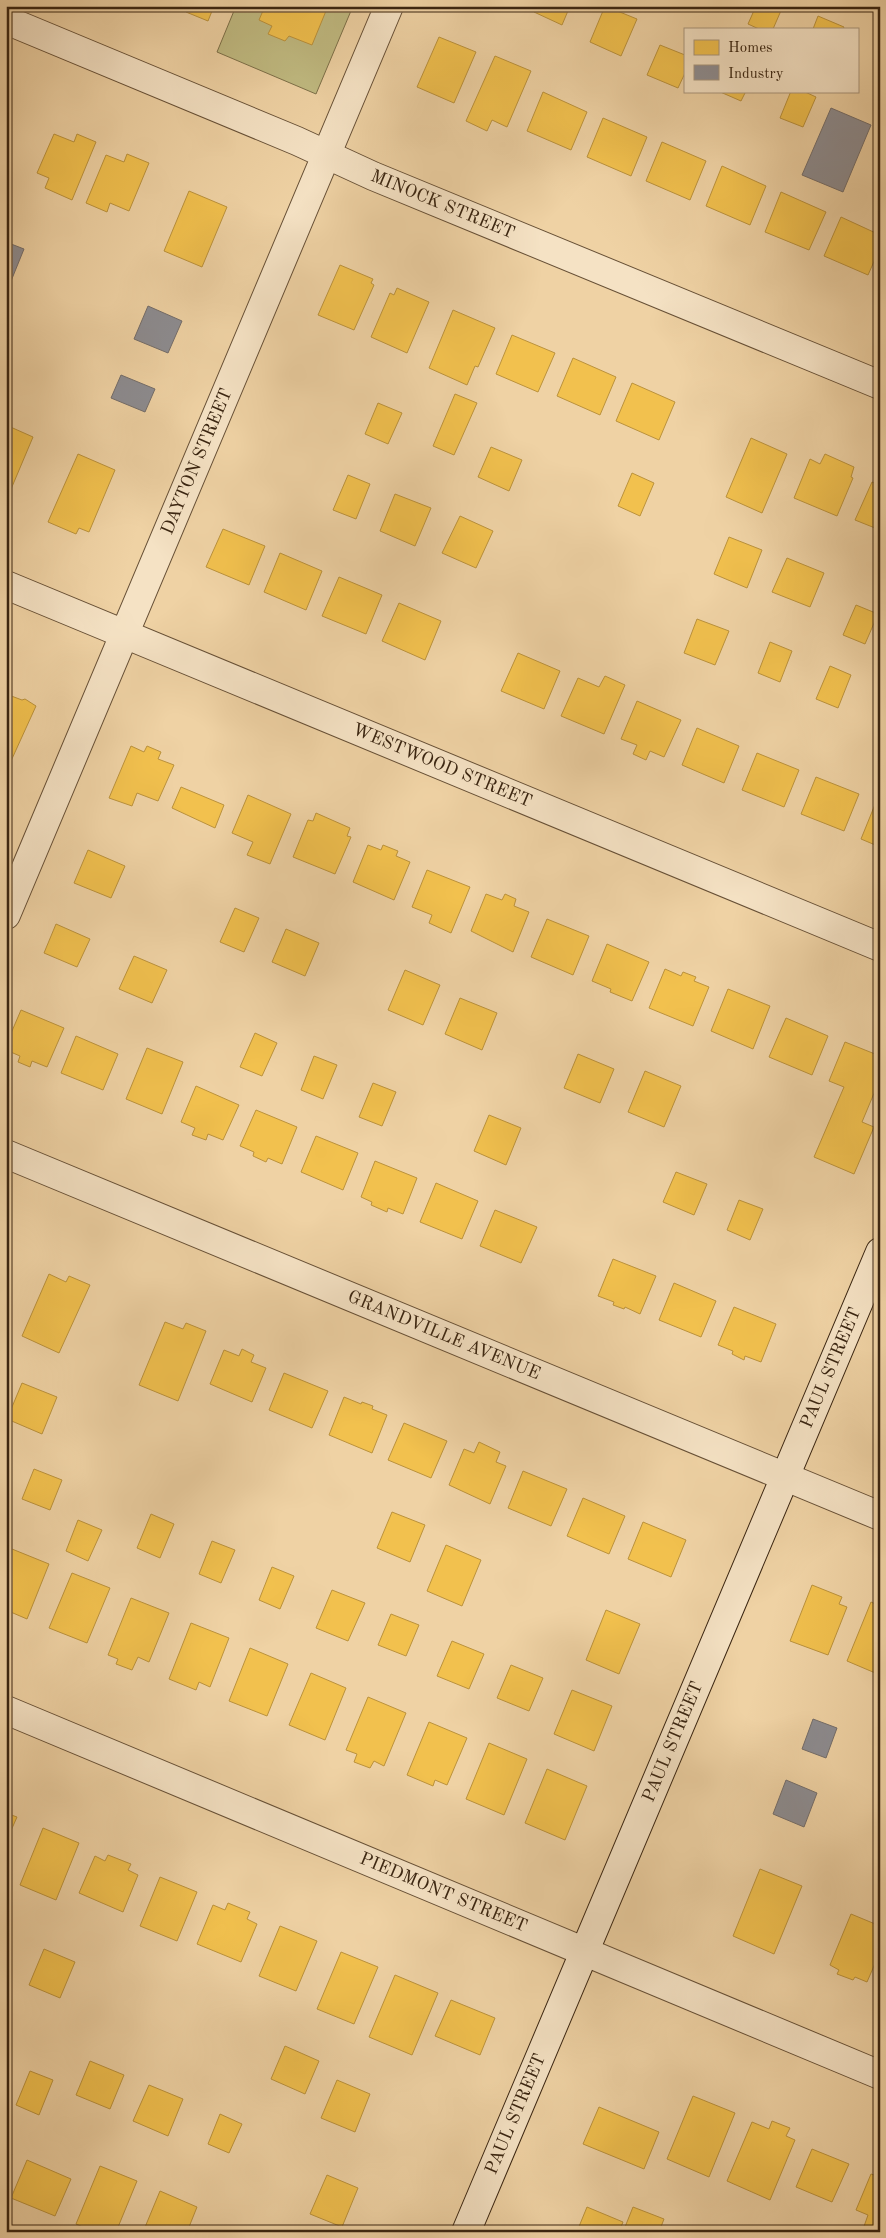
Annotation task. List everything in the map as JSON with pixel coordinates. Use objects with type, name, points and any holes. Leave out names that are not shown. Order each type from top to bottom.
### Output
[{"type":"street","name":"DAYTON STREET","points":[[6,915],[389,6]]},
{"type":"street","name":"MINOCK STREET","points":[[6,20],[327,154],[373,176],[880,385]]},
{"type":"street","name":"WESTWOOD STREET","points":[[6,585],[880,947]]},
{"type":"street","name":"GRANDVILLE AVENUE","points":[[6,1154],[783,1478],[880,1516]]},
{"type":"street","name":"PAUL STREET","points":[[466,2232],[880,1252]]},
{"type":"street","name":"PIEDMONT STREET","points":[[6,1710],[880,2075]]},
{"type":"shaded area","points":[[236,6],[353,6],[316,94],[217,52]]},
{"type":"building: Homes","points":[[189,6],[214,6],[208,21],[186,12]]},
{"type":"building: Homes","points":[[265,6],[328,6],[312,45],[289,36],[285,41],[268,34],[272,26],[259,20]]},
{"type":"building: Homes","points":[[536,6],[570,6],[562,25],[534,12]]},
{"type":"building: Homes","points":[[605,6],[637,19],[621,56],[590,42]]},
{"type":"building: Homes","points":[[756,6],[783,6],[773,28],[757,28],[748,24]]},
{"type":"building: Homes","points":[[818,16],[844,27],[844,28],[813,28]]},
{"type":"building: Homes","points":[[439,37],[476,52],[454,103],[417,87]]},
{"type":"building: Homes","points":[[660,45],[684,55],[684,75],[678,88],[647,75]]},
{"type":"building: Homes","points":[[495,56],[531,71],[507,127],[492,120],[487,131],[466,121]]},
{"type":"building: Homes","points":[[543,92],[587,112],[571,150],[527,131]]},
{"type":"building: Homes","points":[[720,92],[746,92],[741,101]]},
{"type":"building: Homes","points":[[791,92],[805,92],[816,97],[803,127],[780,118]]},
{"type":"building: Homes","points":[[603,118],[647,137],[631,176],[587,157]]},
{"type":"building: Homes","points":[[54,134],[74,142],[77,134],[96,142],[72,200],[45,188],[49,178],[37,173]]},
{"type":"building: Homes","points":[[662,142],[706,161],[690,200],[646,181]]},
{"type":"building: Homes","points":[[127,154],[149,163],[129,211],[110,203],[107,212],[86,203],[106,155],[124,162]]},
{"type":"building: Homes","points":[[722,166],[766,186],[750,225],[706,206]]},
{"type":"building: Homes","points":[[189,191],[227,207],[202,267],[164,251]]},
{"type":"building: Homes","points":[[781,192],[826,212],[809,250],[765,232]]},
{"type":"building: Homes","points":[[841,217],[880,235],[880,248],[868,275],[824,256]]},
{"type":"building: Homes","points":[[340,265],[373,279],[371,283],[374,285],[354,330],[318,315]]},
{"type":"building: Homes","points":[[397,288],[429,302],[407,353],[371,337],[390,293],[394,295]]},
{"type":"building: Homes","points":[[453,310],[495,328],[478,367],[475,366],[467,385],[429,368]]},
{"type":"building: Homes","points":[[512,335],[555,353],[538,392],[496,374]]},
{"type":"building: Homes","points":[[573,358],[616,377],[600,415],[557,396]]},
{"type":"building: Homes","points":[[632,383],[675,402],[659,440],[616,421]]},
{"type":"building: Homes","points":[[455,394],[477,403],[454,455],[433,446]]},
{"type":"building: Homes","points":[[378,403],[402,413],[388,444],[365,434]]},
{"type":"building: Homes","points":[[6,425],[33,437],[6,501]]},
{"type":"building: Homes","points":[[751,438],[787,454],[762,513],[726,497]]},
{"type":"building: Homes","points":[[491,447],[522,460],[509,491],[478,477]]},
{"type":"building: Homes","points":[[78,454],[115,470],[89,532],[79,528],[76,534],[48,522]]},
{"type":"building: Homes","points":[[825,454],[854,467],[851,477],[853,478],[837,516],[794,498],[810,459],[820,464]]},
{"type":"building: Homes","points":[[632,473],[654,483],[640,516],[618,506]]},
{"type":"building: Homes","points":[[348,475],[370,484],[356,519],[333,510]]},
{"type":"building: Homes","points":[[872,482],[880,485],[880,530],[855,520]]},
{"type":"building: Homes","points":[[395,494],[431,508],[415,546],[380,531]]},
{"type":"building: Homes","points":[[460,516],[493,531],[476,568],[442,553]]},
{"type":"building: Homes","points":[[223,529],[265,546],[249,585],[206,567]]},
{"type":"building: Homes","points":[[729,537],[762,550],[747,588],[714,574]]},
{"type":"building: Homes","points":[[280,553],[322,571],[306,610],[264,592]]},
{"type":"building: Homes","points":[[787,558],[824,573],[810,607],[772,592]]},
{"type":"building: Homes","points":[[339,577],[382,595],[366,634],[322,616]]},
{"type":"building: Homes","points":[[399,603],[441,621],[425,660],[382,641]]},
{"type":"building: Homes","points":[[856,605],[878,614],[865,644],[843,635]]},
{"type":"building: Homes","points":[[697,619],[729,631],[715,665],[684,653]]},
{"type":"building: Homes","points":[[770,642],[792,651],[780,682],[758,673]]},
{"type":"building: Homes","points":[[518,653],[560,671],[544,709],[501,691]]},
{"type":"building: Homes","points":[[830,666],[851,675],[838,708],[816,699]]},
{"type":"building: Homes","points":[[605,676],[625,685],[604,734],[561,716],[578,678],[599,687]]},
{"type":"building: Homes","points":[[6,694],[22,700],[25,699],[36,706],[6,772]]},
{"type":"building: Homes","points":[[637,701],[681,720],[664,757],[650,751],[646,760],[633,754],[637,745],[621,739]]},
{"type":"building: Homes","points":[[697,728],[739,746],[724,783],[682,765]]},
{"type":"building: Homes","points":[[131,746],[144,752],[147,746],[161,752],[158,759],[174,765],[158,801],[137,793],[132,806],[109,798]]},
{"type":"building: Homes","points":[[757,753],[799,770],[784,807],[742,790]]},
{"type":"building: Homes","points":[[816,777],[859,794],[844,831],[801,814]]},
{"type":"building: Homes","points":[[181,787],[224,805],[215,828],[172,808]]},
{"type":"building: Homes","points":[[248,795],[291,814],[270,864],[247,855],[253,842],[232,833]]},
{"type":"building: Homes","points":[[876,802],[880,803],[880,847],[861,839]]},
{"type":"building: Homes","points":[[316,813],[350,828],[347,836],[351,837],[335,874],[293,857],[308,820],[313,821]]},
{"type":"building: Homes","points":[[368,845],[381,850],[383,845],[398,851],[396,856],[410,862],[394,900],[353,882]]},
{"type":"building: Homes","points":[[88,850],[125,866],[111,898],[74,883]]},
{"type":"building: Homes","points":[[427,870],[470,887],[451,933],[429,923],[432,915],[412,907]]},
{"type":"building: Homes","points":[[486,894],[502,900],[505,894],[516,899],[514,906],[529,912],[513,952],[471,931]]},
{"type":"building: Homes","points":[[235,908],[259,918],[244,952],[220,942]]},
{"type":"building: Homes","points":[[547,919],[589,936],[573,975],[531,957]]},
{"type":"building: Homes","points":[[56,924],[90,939],[77,967],[44,953]]},
{"type":"building: Homes","points":[[286,929],[319,943],[305,976],[272,962]]},
{"type":"building: Homes","points":[[607,944],[649,962],[632,1001],[610,992],[611,989],[592,981]]},
{"type":"building: Homes","points":[[134,956],[167,970],[152,1003],[119,989]]},
{"type":"building: Homes","points":[[665,969],[681,976],[683,972],[696,977],[694,981],[709,987],[693,1026],[649,1008]]},
{"type":"building: Homes","points":[[405,970],[440,985],[423,1025],[388,1010]]},
{"type":"building: Homes","points":[[728,989],[770,1006],[753,1049],[711,1031]]},
{"type":"building: Homes","points":[[460,998],[497,1013],[482,1050],[445,1034]]},
{"type":"building: Homes","points":[[21,1010],[64,1028],[47,1067],[32,1061],[30,1067],[18,1062],[20,1056],[6,1050],[6,1045]]},
{"type":"building: Homes","points":[[786,1018],[828,1036],[812,1075],[769,1057]]},
{"type":"building: Homes","points":[[255,1033],[277,1043],[262,1076],[240,1067]]},
{"type":"building: Homes","points":[[76,1036],[118,1054],[103,1090],[61,1073]]},
{"type":"building: Homes","points":[[845,1042],[880,1056],[880,1079],[862,1122],[874,1127],[854,1174],[814,1157],[844,1087],[829,1081]]},
{"type":"building: Homes","points":[[147,1048],[183,1062],[162,1114],[126,1099]]},
{"type":"building: Homes","points":[[578,1054],[614,1069],[600,1103],[564,1088]]},
{"type":"building: Homes","points":[[314,1056],[337,1065],[323,1099],[301,1090]]},
{"type":"building: Homes","points":[[645,1071],[681,1086],[664,1127],[628,1112]]},
{"type":"building: Homes","points":[[373,1083],[396,1092],[382,1126],[359,1117]]},
{"type":"building: Homes","points":[[196,1086],[239,1105],[223,1140],[208,1134],[206,1140],[192,1135],[195,1128],[181,1122]]},
{"type":"building: Homes","points":[[256,1110],[297,1127],[282,1164],[268,1158],[266,1162],[253,1156],[254,1152],[240,1146]]},
{"type":"building: Homes","points":[[489,1115],[521,1128],[506,1165],[474,1151]]},
{"type":"building: Homes","points":[[316,1136],[358,1153],[343,1190],[301,1172]]},
{"type":"building: Homes","points":[[375,1161],[417,1178],[403,1214],[388,1208],[387,1212],[371,1205],[372,1202],[361,1197]]},
{"type":"building: Homes","points":[[676,1172],[707,1184],[694,1215],[663,1202]]},
{"type":"building: Homes","points":[[436,1183],[478,1201],[462,1239],[420,1222]]},
{"type":"building: Homes","points":[[739,1200],[763,1209],[750,1240],[727,1230]]},
{"type":"building: Homes","points":[[495,1210],[537,1227],[521,1263],[480,1246]]},
{"type":"building: Homes","points":[[613,1259],[656,1276],[640,1314],[625,1307],[624,1309],[613,1305],[614,1302],[598,1296]]},
{"type":"building: Homes","points":[[49,1274],[66,1282],[69,1276],[90,1285],[59,1353],[22,1336]]},
{"type":"building: Homes","points":[[674,1283],[716,1301],[701,1337],[659,1320]]},
{"type":"building: Homes","points":[[734,1307],[776,1324],[761,1362],[745,1356],[744,1360],[732,1354],[733,1351],[718,1345]]},
{"type":"building: Homes","points":[[165,1322],[183,1329],[186,1323],[206,1331],[178,1401],[139,1385]]},
{"type":"building: Homes","points":[[242,1349],[254,1355],[251,1362],[266,1368],[252,1402],[210,1384],[224,1350],[239,1356]]},
{"type":"building: Homes","points":[[284,1373],[328,1391],[312,1428],[269,1410]]},
{"type":"building: Homes","points":[[22,1383],[57,1397],[42,1434],[7,1419]]},
{"type":"building: Homes","points":[[344,1397],[361,1404],[362,1402],[373,1406],[372,1409],[387,1415],[372,1453],[329,1435]]},
{"type":"building: Homes","points":[[404,1423],[447,1441],[431,1478],[388,1460]]},
{"type":"building: Homes","points":[[479,1442],[500,1452],[496,1462],[506,1466],[490,1504],[449,1485],[464,1449],[474,1453]]},
{"type":"building: Homes","points":[[34,1469],[62,1480],[50,1510],[22,1499]]},
{"type":"building: Homes","points":[[523,1471],[567,1489],[551,1526],[508,1508]]},
{"type":"building: Homes","points":[[583,1498],[625,1516],[609,1554],[567,1536]]},
{"type":"building: Homes","points":[[392,1512],[425,1525],[410,1562],[377,1548]]},
{"type":"building: Homes","points":[[151,1514],[174,1524],[160,1558],[137,1548]]},
{"type":"building: Homes","points":[[78,1520],[102,1530],[88,1561],[66,1551]]},
{"type":"building: Homes","points":[[643,1522],[686,1540],[671,1577],[628,1559]]},
{"type":"building: Homes","points":[[212,1541],[235,1550],[221,1583],[199,1574]]},
{"type":"building: Homes","points":[[446,1545],[481,1560],[462,1606],[427,1591]]},
{"type":"building: Homes","points":[[12,1549],[49,1564],[27,1619],[6,1610],[6,1563]]},
{"type":"building: Homes","points":[[272,1567],[294,1576],[280,1609],[259,1600]]},
{"type":"building: Homes","points":[[72,1573],[110,1588],[87,1643],[49,1628]]},
{"type":"building: Homes","points":[[812,1585],[842,1597],[839,1604],[847,1607],[828,1655],[790,1641]]},
{"type":"building: Homes","points":[[332,1590],[365,1603],[348,1641],[316,1628]]},
{"type":"building: Homes","points":[[131,1598],[169,1613],[149,1662],[138,1657],[132,1670],[116,1664],[118,1659],[108,1655]]},
{"type":"building: Homes","points":[[871,1602],[880,1606],[880,1675],[847,1661]]},
{"type":"building: Homes","points":[[606,1610],[640,1624],[619,1674],[586,1660]]},
{"type":"building: Homes","points":[[391,1614],[419,1625],[406,1656],[378,1645]]},
{"type":"building: Homes","points":[[191,1623],[229,1638],[210,1687],[199,1682],[196,1690],[169,1679]]},
{"type":"building: Homes","points":[[452,1641],[484,1654],[469,1689],[437,1676]]},
{"type":"building: Homes","points":[[250,1648],[288,1664],[267,1716],[229,1701]]},
{"type":"building: Homes","points":[[511,1665],[543,1678],[529,1711],[497,1698]]},
{"type":"building: Homes","points":[[311,1673],[346,1688],[325,1740],[289,1725]]},
{"type":"building: Homes","points":[[572,1690],[612,1706],[594,1751],[554,1734]]},
{"type":"building: Homes","points":[[368,1697],[406,1713],[384,1766],[374,1761],[370,1768],[354,1762],[357,1754],[346,1750]]},
{"type":"building: Homes","points":[[429,1722],[467,1738],[447,1785],[435,1780],[433,1786],[407,1775]]},
{"type":"building: Homes","points":[[489,1743],[527,1759],[504,1815],[466,1799]]},
{"type":"building: Homes","points":[[547,1769],[587,1786],[565,1840],[525,1823]]},
{"type":"building: Homes","points":[[6,1813],[17,1817],[6,1842]]},
{"type":"building: Homes","points":[[43,1828],[79,1843],[56,1900],[20,1885]]},
{"type":"building: Homes","points":[[108,1855],[131,1864],[128,1870],[138,1875],[123,1912],[79,1893],[95,1856],[105,1861]]},
{"type":"building: Homes","points":[[760,1869],[802,1886],[774,1954],[733,1936]]},
{"type":"building: Homes","points":[[160,1877],[197,1892],[177,1941],[140,1926]]},
{"type":"building: Homes","points":[[228,1903],[250,1912],[247,1919],[257,1924],[241,1962],[197,1944],[213,1905],[225,1910]]},
{"type":"building: Homes","points":[[851,1914],[880,1926],[880,1952],[867,1982],[855,1977],[853,1980],[837,1974],[839,1970],[830,1965]]},
{"type":"building: Homes","points":[[280,1926],[317,1941],[296,1991],[259,1976]]},
{"type":"building: Homes","points":[[44,1949],[75,1962],[60,1998],[29,1985]]},
{"type":"building: Homes","points":[[341,1952],[378,1967],[354,2024],[317,2009]]},
{"type":"building: Homes","points":[[395,1975],[438,1993],[412,2055],[369,2037]]},
{"type":"building: Homes","points":[[451,2000],[495,2018],[480,2055],[435,2036]]},
{"type":"building: Homes","points":[[285,2046],[319,2061],[305,2094],[271,2079]]},
{"type":"building: Homes","points":[[90,2061],[124,2075],[110,2109],[76,2095]]},
{"type":"building: Homes","points":[[30,2071],[53,2080],[39,2115],[16,2105]]},
{"type":"building: Homes","points":[[337,2080],[370,2094],[355,2132],[321,2118]]},
{"type":"building: Homes","points":[[149,2085],[183,2099],[168,2136],[133,2121]]},
{"type":"building: Homes","points":[[693,2096],[735,2113],[709,2177],[667,2159]]},
{"type":"building: Homes","points":[[599,2107],[659,2132],[644,2169],[583,2144]]},
{"type":"building: Homes","points":[[220,2114],[242,2124],[229,2153],[208,2144]]},
{"type":"building: Homes","points":[[772,2121],[790,2128],[786,2136],[795,2140],[770,2200],[727,2181],[752,2122],[769,2129]]},
{"type":"building: Homes","points":[[812,2149],[849,2164],[832,2202],[796,2187]]},
{"type":"building: Homes","points":[[6,2152],[12,2154],[6,2167]]},
{"type":"building: Homes","points":[[27,2160],[71,2179],[55,2216],[11,2198]]},
{"type":"building: Homes","points":[[100,2166],[137,2181],[116,2232],[94,2232],[76,2224]]},
{"type":"building: Homes","points":[[871,2174],[880,2177],[880,2232],[862,2232],[868,2215],[856,2210]]},
{"type":"building: Homes","points":[[327,2175],[358,2188],[342,2227],[310,2214]]},
{"type":"building: Homes","points":[[160,2191],[197,2207],[187,2232],[143,2232]]},
{"type":"building: Homes","points":[[587,2207],[623,2222],[619,2232],[584,2232],[578,2229]]},
{"type":"building: Homes","points":[[633,2207],[664,2219],[659,2232],[623,2232]]},
{"type":"building: Industry","points":[[831,108],[871,125],[843,192],[802,175]]},
{"type":"building: Industry","points":[[6,242],[24,249],[9,286],[6,285]]},
{"type":"building: Industry","points":[[148,306],[182,321],[168,353],[134,339]]},
{"type":"building: Industry","points":[[121,375],[155,389],[145,412],[111,398]]},
{"type":"building: Industry","points":[[813,1719],[837,1728],[826,1758],[802,1749]]},
{"type":"building: Industry","points":[[786,1780],[817,1793],[804,1827],[773,1814]]}]
